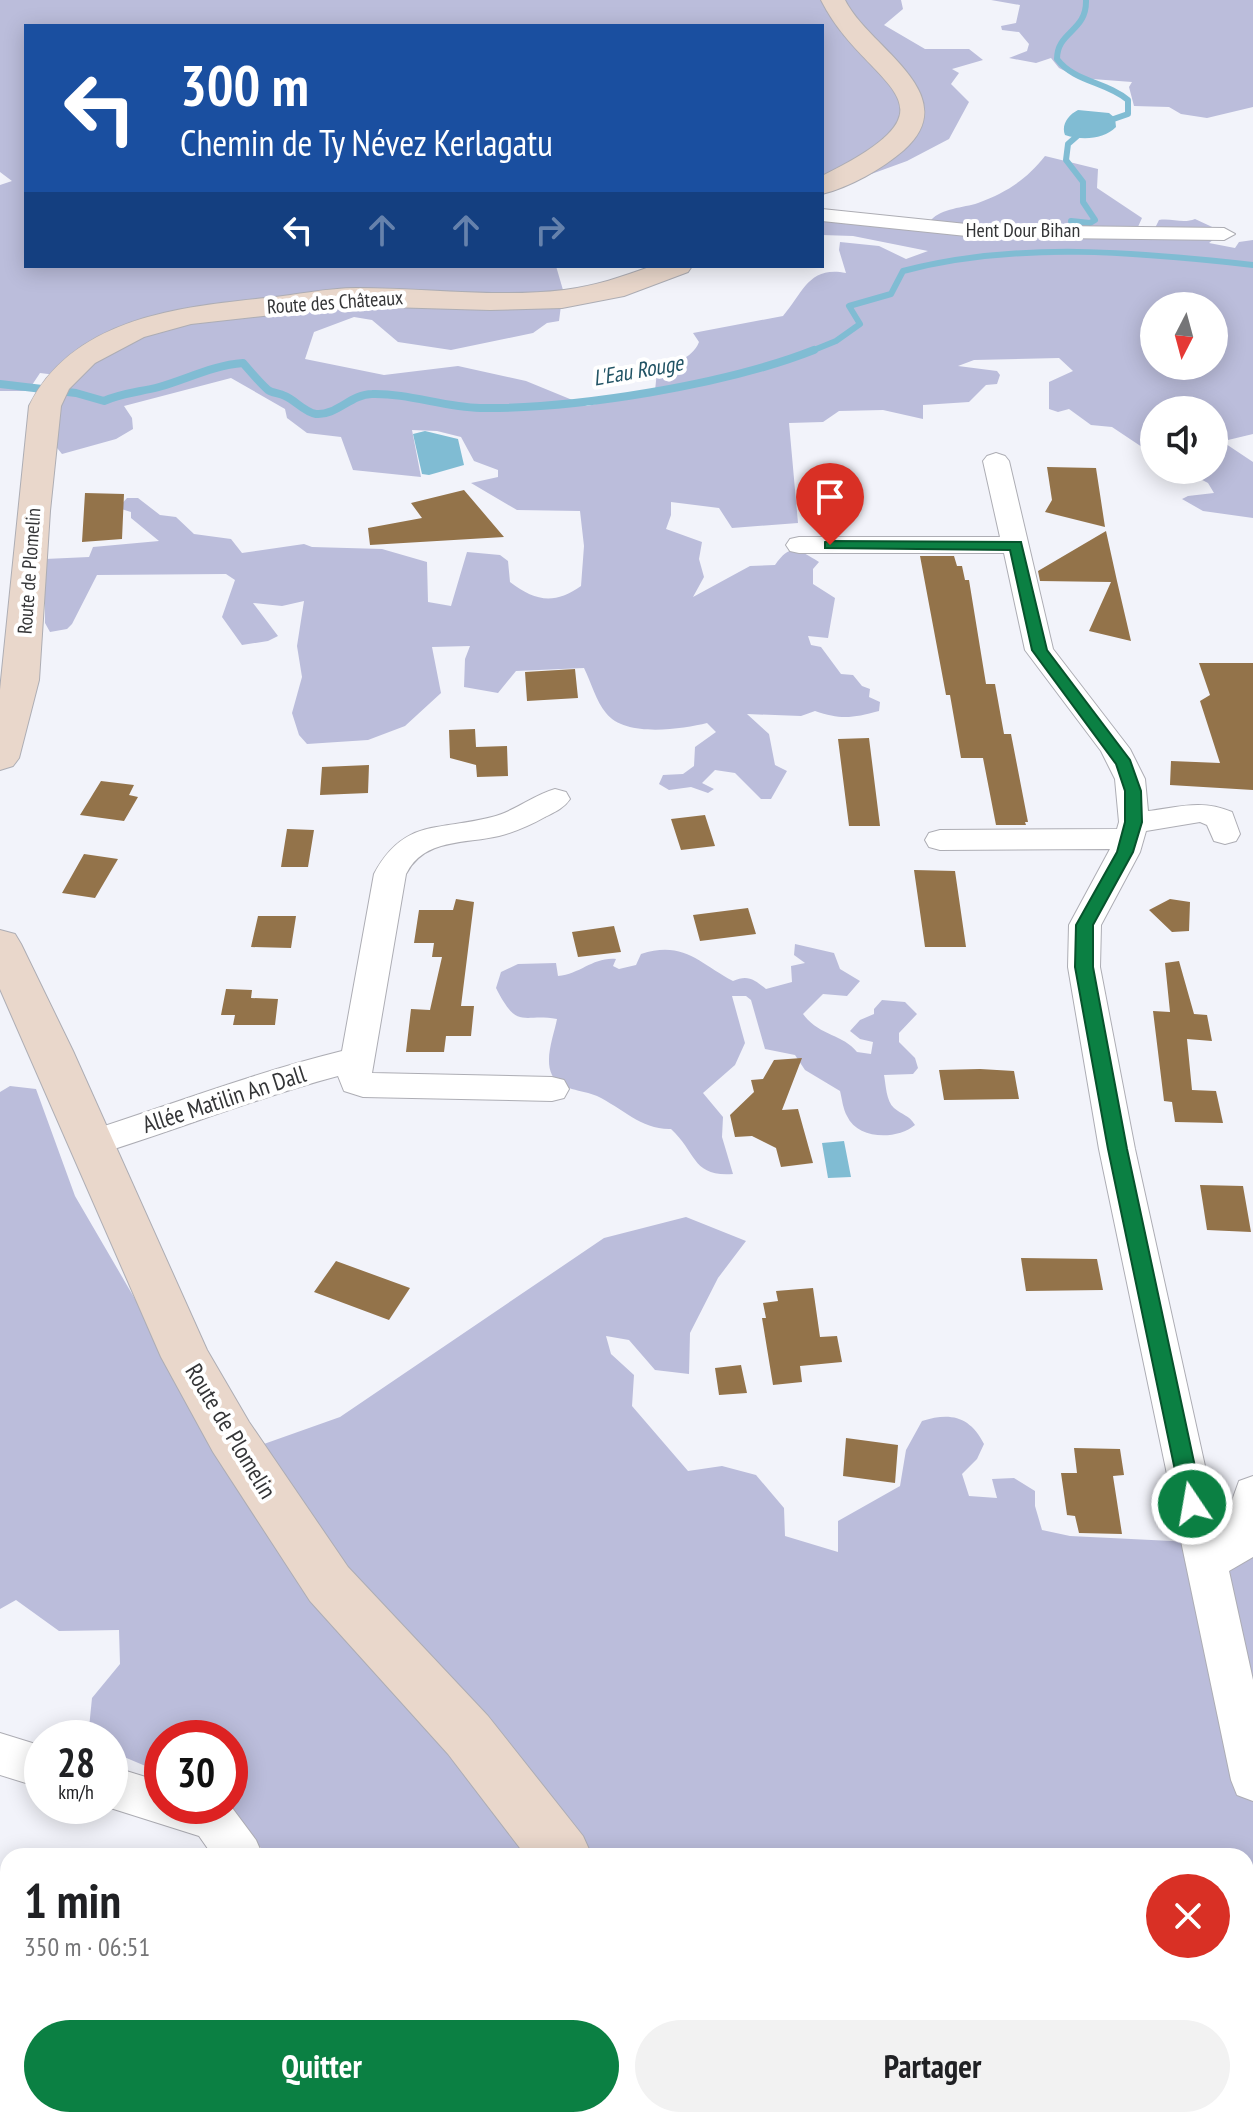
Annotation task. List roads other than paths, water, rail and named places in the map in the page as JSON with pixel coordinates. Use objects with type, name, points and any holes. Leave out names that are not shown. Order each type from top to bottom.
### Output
[{"type":"street","points":[[824,185],[892,146],[911,128],[915,117],[915,104],[909,91],[843,20],[833,0]]},
{"type":"street","name":"Hent Dour Bihan","points":[[824,215],[976,231],[1224,234]]},
{"type":"street","name":"Route des Châteaux","points":[[53,388],[75,364],[105,344],[150,325],[189,315],[354,297],[512,302],[562,299],[614,290],[673,268]]},
{"type":"street","name":"Route de Plomelin","points":[[0,758],[21,680],[41,436],[53,388]]},
{"type":"street","points":[[996,461],[1039,650],[1124,763],[1133,791],[1132,831],[1085,925],[1084,967],[1117,1149],[1253,1780]]},
{"type":"street","points":[[799,545],[1016,545]]},
{"type":"street","points":[[552,1089],[363,1085],[356,1082],[357,1059],[390,874],[399,855],[411,844],[430,836],[500,825],[555,799]]},
{"type":"street","points":[[940,840],[1132,831],[1182,814],[1206,813],[1221,819],[1225,834]]},
{"type":"street","name":"Route de Plomelin","points":[[0,944],[186,1357],[231,1437],[329,1584],[468,1735],[556,1848]]},
{"type":"street","name":"Allée Matilin An Dall","points":[[92,1143],[223,1101],[283,1078],[357,1059]]},
{"type":"street","points":[[1205,1563],[1238,1545],[1253,1493]]},
{"type":"street","points":[[0,1754],[24,1761]]},
{"type":"street","points":[[217,1824],[234,1848]]},
{"type":"waterway","points":[[1086,0],[1082,19],[1062,42],[1057,59],[1072,73],[1128,100],[1128,114],[1102,123]]},
{"type":"waterway","points":[[1071,221],[1090,223],[1095,220],[1083,202],[1083,182],[1066,160],[1068,144],[1084,130]]},
{"type":"waterway","name":"L'Eau Rouge","points":[[813,350],[836,341],[860,324],[849,306],[891,294],[903,271],[946,262],[1033,252],[1077,252],[1166,256],[1253,265]]},
{"type":"waterway","name":"L'Eau Rouge","points":[[0,384],[76,393],[104,401],[222,366],[243,363],[268,390],[316,414],[330,412],[357,397],[372,394],[466,407],[518,407],[604,399],[695,384],[778,363],[813,350]]},
{"type":"waterway","name":"L'Eau Rouge","points":[[809,352],[813,350]]}]
